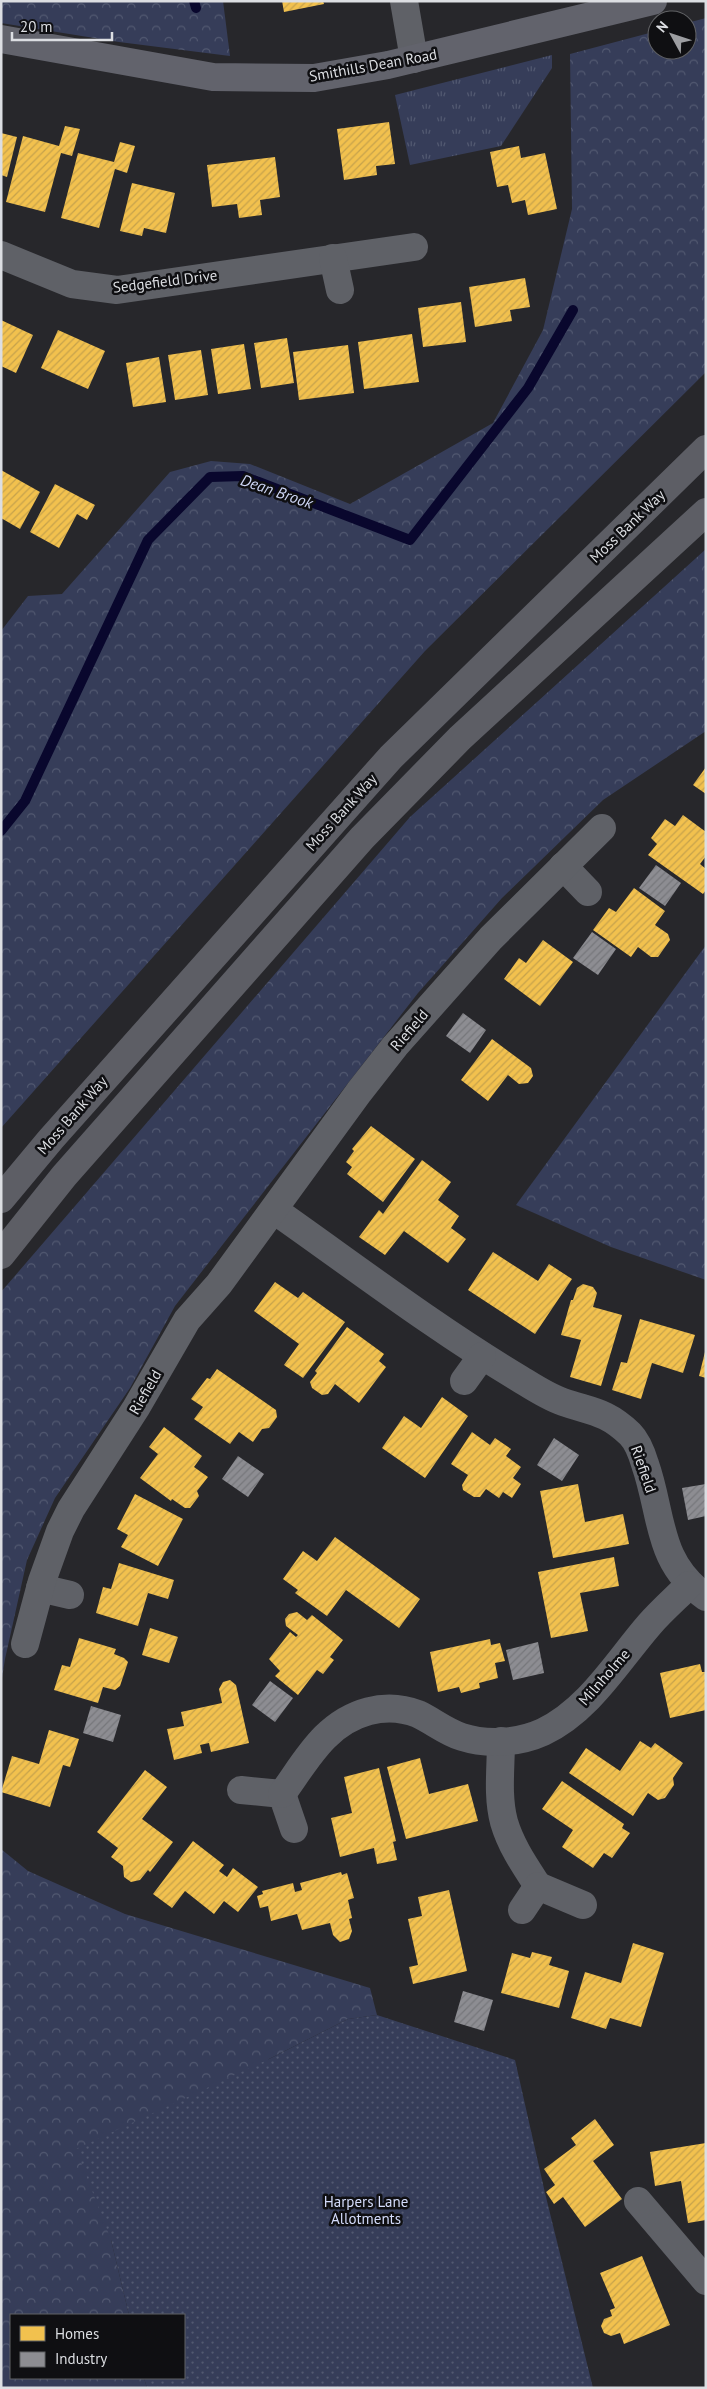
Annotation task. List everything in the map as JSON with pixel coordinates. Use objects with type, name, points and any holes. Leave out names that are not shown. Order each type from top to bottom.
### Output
[{"type":"highway","name":"Moss Bank Way","points":[[1,1199],[51,1139],[391,757],[706,448]]},
{"type":"highway","points":[[1,1256],[64,1176],[362,838],[460,738],[706,512]]},
{"type":"street","points":[[404,1],[414,59]]},
{"type":"street","name":"Smithills Dean Road","points":[[1,39],[213,77],[314,78],[414,59],[653,1]]},
{"type":"street","name":"Sedgefield Drive","points":[[1,255],[72,284],[117,290],[414,247]]},
{"type":"street","points":[[333,258],[340,290]]},
{"type":"street","name":"Riefield","points":[[25,1644],[40,1588],[60,1531],[71,1509],[136,1408],[181,1329],[219,1284],[394,1046],[485,944],[602,828]]},
{"type":"street","points":[[563,866],[588,892]]},
{"type":"street","name":"Riefield","points":[[274,1210],[482,1356],[541,1392],[562,1402],[599,1411],[632,1436],[641,1452],[651,1479],[665,1544],[674,1564],[698,1591]]},
{"type":"street","points":[[464,1381],[482,1356]]},
{"type":"street","points":[[40,1588],[70,1595]]},
{"type":"street","name":"Milnholme","points":[[282,1794],[326,1736],[347,1719],[370,1710],[394,1708],[418,1714],[460,1736],[480,1742],[524,1738],[543,1732],[568,1717],[590,1697],[650,1623],[698,1591]]},
{"type":"street","points":[[501,1741],[500,1794],[504,1821],[518,1855],[538,1886],[584,1905]]},
{"type":"street","points":[[241,1790],[282,1794],[294,1829]]},
{"type":"street","points":[[522,1910],[538,1886]]},
{"type":"street","points":[[638,2200],[706,2281]]},
{"type":"green space","points":[[1,1],[223,1],[230,56],[119,42],[1,23]]},
{"type":"green space","points":[[706,18],[706,372],[425,651],[1,1128],[1,631],[28,596],[62,594],[170,472],[211,461],[250,464],[350,504],[493,423],[543,330],[572,209],[570,54],[647,34],[647,60],[697,60],[697,20]]},
{"type":"green space","points":[[552,55],[552,68],[501,146],[410,165],[395,95]]},
{"type":"green space","points":[[706,549],[706,731],[603,800],[502,898],[418,993],[175,1306],[130,1388],[55,1498],[27,1560],[1,1684],[1,1292],[410,817]]},
{"type":"green space","points":[[706,945],[706,1280],[611,1247],[516,1205]]},
{"type":"green space","points":[[1,1849],[28,1871],[125,1914],[370,1988],[377,2015],[348,2019],[269,2059],[111,2240],[129,2314],[10,2314],[10,2379],[144,2379],[147,2388],[1,2388]]},
{"type":"green space","name":"Harpers Lane Allotments","points":[[377,2015],[515,2060],[545,2193],[593,2388],[147,2388],[144,2379],[185,2379],[185,2314],[129,2314],[111,2240],[76,2149],[269,2059],[348,2019]]},
{"type":"building: Homes","points":[[282,1],[323,1],[324,4],[284,12]]},
{"type":"building: Homes","points":[[389,122],[395,164],[376,166],[377,175],[344,180],[337,129]]},
{"type":"building: Homes","points":[[65,126],[80,129],[72,156],[61,153],[45,212],[6,202],[23,136],[59,146]]},
{"type":"building: Homes","points":[[1,133],[17,137],[7,177],[1,175]]},
{"type":"building: Homes","points":[[120,142],[135,146],[127,173],[115,169],[99,228],[61,218],[78,153],[114,162]]},
{"type":"building: Homes","points":[[519,146],[521,158],[545,153],[557,209],[528,215],[525,200],[512,203],[508,185],[497,187],[490,152]]},
{"type":"building: Homes","points":[[275,157],[280,197],[260,200],[262,215],[239,218],[237,204],[212,207],[207,165]]},
{"type":"building: Homes","points":[[132,183],[175,193],[166,233],[144,228],[142,236],[120,231]]},
{"type":"building: Homes","points":[[525,278],[530,307],[510,310],[512,321],[475,327],[469,287]]},
{"type":"building: Homes","points":[[461,302],[466,342],[423,347],[418,308]]},
{"type":"building: Homes","points":[[1,320],[33,335],[16,373],[1,366]]},
{"type":"building: Homes","points":[[58,330],[105,351],[88,389],[41,368]]},
{"type":"building: Homes","points":[[412,334],[419,382],[364,389],[358,342]]},
{"type":"building: Homes","points":[[287,338],[294,383],[261,388],[254,343]]},
{"type":"building: Homes","points":[[244,344],[251,389],[218,394],[211,349]]},
{"type":"building: Homes","points":[[348,345],[354,393],[299,400],[293,352]]},
{"type":"building: Homes","points":[[201,350],[208,395],[175,400],[168,355]]},
{"type":"building: Homes","points":[[159,357],[166,402],[133,407],[126,363]]},
{"type":"building: Homes","points":[[1,470],[40,492],[20,529],[1,518]]},
{"type":"building: Homes","points":[[55,484],[95,505],[87,520],[77,514],[59,548],[30,532]]},
{"type":"building: Homes","points":[[706,767],[706,794],[693,785]]},
{"type":"building: Homes","points":[[683,815],[706,832],[706,856],[700,864],[706,869],[706,890],[703,894],[648,855],[657,844],[651,838],[665,819],[675,826]]},
{"type":"building: Homes","points":[[634,888],[665,911],[655,925],[668,934],[670,940],[658,957],[651,957],[638,947],[631,957],[593,930],[609,908],[616,912]]},
{"type":"building: Homes","points":[[543,940],[573,962],[540,1006],[504,979],[519,958],[526,963]]},
{"type":"building: Homes","points":[[492,1039],[531,1068],[533,1076],[528,1083],[519,1084],[508,1075],[488,1101],[461,1080]]},
{"type":"building: Homes","points":[[371,1126],[415,1159],[383,1202],[347,1174],[352,1167],[346,1162],[354,1151],[352,1149]]},
{"type":"building: Homes","points":[[422,1160],[451,1182],[438,1200],[459,1216],[451,1228],[466,1239],[448,1263],[404,1231],[385,1255],[359,1237],[379,1210],[383,1214]]},
{"type":"building: Homes","points":[[493,1252],[538,1281],[549,1264],[572,1279],[535,1334],[468,1290]]},
{"type":"building: Homes","points":[[275,1282],[298,1298],[303,1292],[345,1322],[303,1378],[284,1365],[299,1344],[254,1311]]},
{"type":"building: Homes","points":[[583,1284],[593,1287],[597,1293],[593,1307],[622,1315],[601,1386],[570,1377],[581,1340],[561,1335],[571,1300],[573,1300],[577,1288]]},
{"type":"building: Homes","points":[[640,1319],[695,1335],[683,1373],[652,1363],[641,1399],[612,1390],[621,1362],[627,1363]]},
{"type":"building: Homes","points":[[347,1327],[384,1354],[379,1361],[386,1367],[359,1403],[335,1384],[328,1394],[322,1395],[312,1388],[310,1382],[317,1373],[315,1371]]},
{"type":"building: Homes","points":[[706,1352],[706,1378],[699,1376]]},
{"type":"building: Homes","points":[[217,1369],[276,1410],[277,1417],[269,1428],[262,1429],[253,1442],[239,1432],[230,1444],[194,1419],[203,1407],[191,1399],[207,1378],[210,1379]]},
{"type":"building: Homes","points":[[442,1397],[468,1416],[425,1478],[382,1448],[404,1416],[421,1428]]},
{"type":"building: Homes","points":[[164,1427],[202,1456],[194,1467],[208,1477],[197,1491],[199,1496],[190,1508],[185,1508],[172,1499],[171,1501],[140,1478],[158,1454],[149,1447]]},
{"type":"building: Homes","points":[[472,1432],[490,1445],[495,1438],[511,1449],[506,1456],[521,1467],[513,1478],[521,1484],[512,1498],[503,1492],[499,1498],[486,1489],[480,1497],[474,1497],[463,1490],[462,1485],[468,1475],[451,1464]]},
{"type":"building: Homes","points":[[578,1484],[585,1522],[623,1514],[629,1544],[553,1558],[540,1491]]},
{"type":"building: Homes","points":[[135,1494],[183,1519],[158,1566],[121,1547],[128,1535],[117,1529]]},
{"type":"building: Homes","points":[[335,1537],[420,1599],[399,1628],[346,1590],[327,1616],[295,1593],[298,1590],[283,1579],[303,1551],[317,1561]]},
{"type":"building: Homes","points":[[614,1557],[619,1586],[580,1593],[588,1631],[551,1638],[538,1572]]},
{"type":"building: Homes","points":[[119,1563],[174,1580],[168,1599],[148,1593],[138,1626],[96,1613],[103,1587],[111,1589]]},
{"type":"building: Homes","points":[[297,1612],[307,1620],[312,1615],[343,1640],[330,1657],[334,1660],[323,1674],[317,1670],[298,1695],[275,1676],[280,1671],[269,1659],[290,1632],[296,1637],[298,1635],[286,1626],[285,1619],[289,1614]]},
{"type":"building: Homes","points":[[150,1628],[178,1637],[169,1663],[142,1655]]},
{"type":"building: Homes","points":[[79,1638],[116,1649],[114,1654],[128,1662],[120,1686],[115,1690],[103,1687],[98,1703],[54,1690],[62,1665],[70,1667]]},
{"type":"building: Homes","points":[[490,1639],[491,1645],[500,1643],[505,1661],[495,1663],[498,1678],[479,1683],[480,1688],[461,1693],[459,1687],[438,1692],[430,1652]]},
{"type":"building: Homes","points":[[700,1664],[702,1672],[706,1672],[706,1710],[670,1718],[660,1673]]},
{"type":"building: Homes","points":[[230,1680],[236,1685],[249,1743],[211,1752],[209,1743],[200,1745],[202,1753],[174,1760],[167,1729],[184,1726],[181,1712],[222,1703],[219,1689],[223,1682]]},
{"type":"building: Homes","points":[[49,1730],[79,1739],[70,1767],[63,1765],[50,1807],[1,1792],[12,1756],[39,1764]]},
{"type":"building: Homes","points":[[640,1741],[651,1748],[655,1743],[683,1763],[673,1778],[674,1785],[665,1798],[658,1800],[648,1793],[633,1816],[569,1773],[586,1748],[620,1771]]},
{"type":"building: Homes","points":[[420,1758],[429,1794],[468,1784],[478,1821],[406,1839],[387,1767]]},
{"type":"building: Homes","points":[[379,1768],[396,1841],[393,1842],[397,1860],[377,1864],[374,1848],[340,1857],[331,1818],[352,1813],[344,1777]]},
{"type":"building: Homes","points":[[145,1770],[167,1787],[142,1819],[173,1842],[150,1872],[148,1870],[140,1880],[131,1882],[124,1877],[123,1866],[111,1857],[118,1848],[97,1832]]},
{"type":"building: Homes","points":[[562,1781],[624,1824],[622,1828],[630,1833],[612,1858],[604,1853],[593,1868],[562,1847],[573,1830],[542,1809]]},
{"type":"building: Homes","points":[[193,1841],[224,1865],[219,1871],[227,1877],[233,1868],[258,1887],[238,1912],[224,1901],[214,1914],[185,1891],[172,1908],[153,1894]]},
{"type":"building: Homes","points":[[341,1872],[342,1875],[347,1873],[354,1898],[348,1900],[352,1918],[349,1919],[352,1931],[349,1939],[340,1942],[333,1935],[330,1923],[302,1930],[297,1914],[271,1921],[268,1906],[260,1908],[257,1896],[263,1894],[262,1891],[293,1883],[295,1892],[302,1890],[300,1883]]},
{"type":"building: Homes","points":[[449,1890],[467,1971],[413,1984],[409,1967],[418,1965],[408,1919],[422,1916],[418,1897]]},
{"type":"building: Homes","points":[[633,1943],[664,1953],[641,2027],[610,2018],[606,2029],[571,2018],[585,1972],[621,1983]]},
{"type":"building: Homes","points":[[532,1952],[552,1957],[549,1965],[569,1971],[559,2008],[501,1993],[512,1953],[530,1958]]},
{"type":"building: Homes","points":[[595,2119],[614,2145],[593,2161],[622,2199],[585,2227],[563,2197],[554,2204],[546,2192],[555,2185],[544,2169],[576,2145],[571,2138]]},
{"type":"building: Homes","points":[[706,2143],[706,2220],[688,2223],[681,2181],[655,2186],[650,2152]]},
{"type":"building: Homes","points":[[642,2256],[670,2325],[624,2344],[620,2333],[611,2336],[604,2333],[601,2326],[604,2319],[612,2316],[610,2310],[615,2308],[600,2273]]},
{"type":"building: Industry","points":[[656,865],[681,883],[665,906],[639,888]]},
{"type":"building: Industry","points":[[592,932],[616,949],[598,975],[573,958]]},
{"type":"building: Industry","points":[[463,1013],[486,1030],[470,1053],[446,1036]]},
{"type":"building: Industry","points":[[554,1438],[579,1455],[562,1481],[537,1465]]},
{"type":"building: Industry","points":[[238,1456],[264,1474],[248,1497],[222,1479]]},
{"type":"building: Industry","points":[[706,1484],[706,1516],[688,1520],[682,1488]]},
{"type":"building: Industry","points":[[538,1642],[544,1673],[513,1680],[506,1650]]},
{"type":"building: Industry","points":[[270,1681],[293,1698],[275,1722],[252,1705]]},
{"type":"building: Industry","points":[[91,1706],[121,1715],[113,1742],[83,1733]]},
{"type":"building: Industry","points":[[463,1991],[493,2000],[484,2031],[454,2022]]},
{"type":"waterway","name":"Dean Brook","points":[[194,1],[196,8]]},
{"type":"waterway","name":"Dean Brook","points":[[1,831],[25,801],[148,540],[210,477],[243,476],[410,540],[528,388],[573,310]]}]
